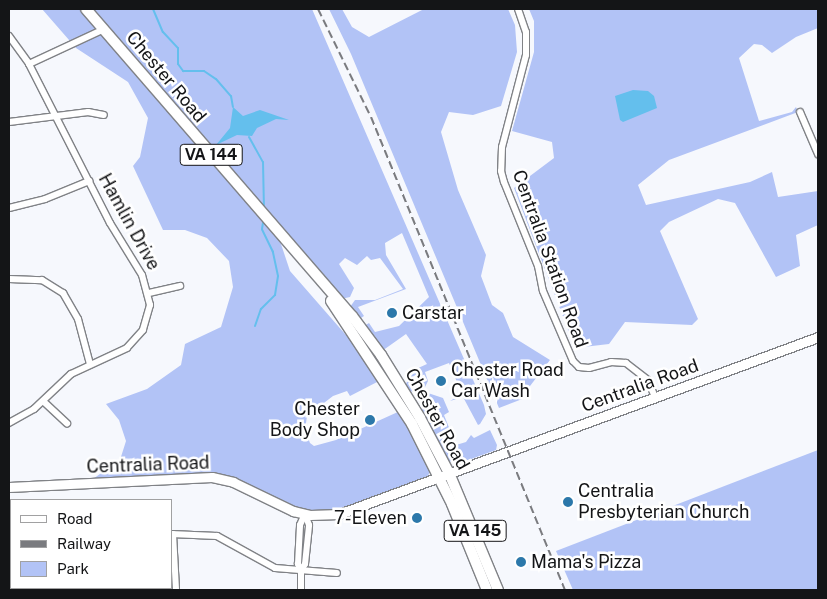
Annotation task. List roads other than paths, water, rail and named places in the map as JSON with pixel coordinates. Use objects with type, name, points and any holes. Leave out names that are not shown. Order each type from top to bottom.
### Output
[{"type":"main road","name":"Chester Road","points":[[86,9],[318,281],[395,396],[444,475],[498,590]]},
{"type":"main road","name":"Chester Road","points":[[444,475],[487,590]]},
{"type":"street","name":"Centralia Station Road","points":[[518,9],[526,32],[526,55],[502,146],[501,171],[504,182],[538,266],[543,291],[573,361],[579,366],[589,368],[611,362],[626,364],[648,380],[655,398]]},
{"type":"street","points":[[29,64],[104,29]]},
{"type":"street","name":"Hamlin Drive","points":[[9,36],[29,64],[149,293],[149,313],[139,337],[119,353],[90,364],[71,374],[43,401],[9,423]]},
{"type":"street","points":[[9,122],[88,112],[104,115]]},
{"type":"street","points":[[800,112],[818,154]]},
{"type":"street","points":[[9,208],[45,199],[89,181]]},
{"type":"street","points":[[9,279],[42,280],[63,293],[78,319],[90,364]]},
{"type":"street","points":[[149,293],[180,286]]},
{"type":"street","name":"Centralia Road","points":[[9,487],[212,477],[233,482],[281,506],[305,514],[330,515],[350,512],[444,475],[818,337]]},
{"type":"street","points":[[43,401],[67,423]]},
{"type":"street","points":[[301,590],[301,570],[298,564],[300,525],[305,514]]},
{"type":"street","points":[[176,590],[172,534],[217,536],[239,546],[268,565],[337,573]]},
{"type":"waterway","points":[[153,9],[163,32],[178,48],[178,64],[183,71],[204,71],[216,79],[231,96],[233,107]]},
{"type":"waterway","points":[[249,137],[263,162],[264,208]]},
{"type":"waterway","points":[[255,326],[261,309],[275,295],[278,276],[273,252],[262,229],[263,223]]},
{"type":"railway","points":[[318,9],[371,117],[565,590]]},
{"type":"place","name":"Carstar","points":[[392,313]]},
{"type":"place","name":"Chester Road Car Wash","points":[[441,381]]},
{"type":"place","name":"Chester Body Shop","points":[[370,420]]},
{"type":"place","name":"Centralia Presbyterian Church","points":[[568,502]]},
{"type":"place","name":"7-Eleven","points":[[417,518]]},
{"type":"place","name":"Mama's Pizza","points":[[521,562]]}]
